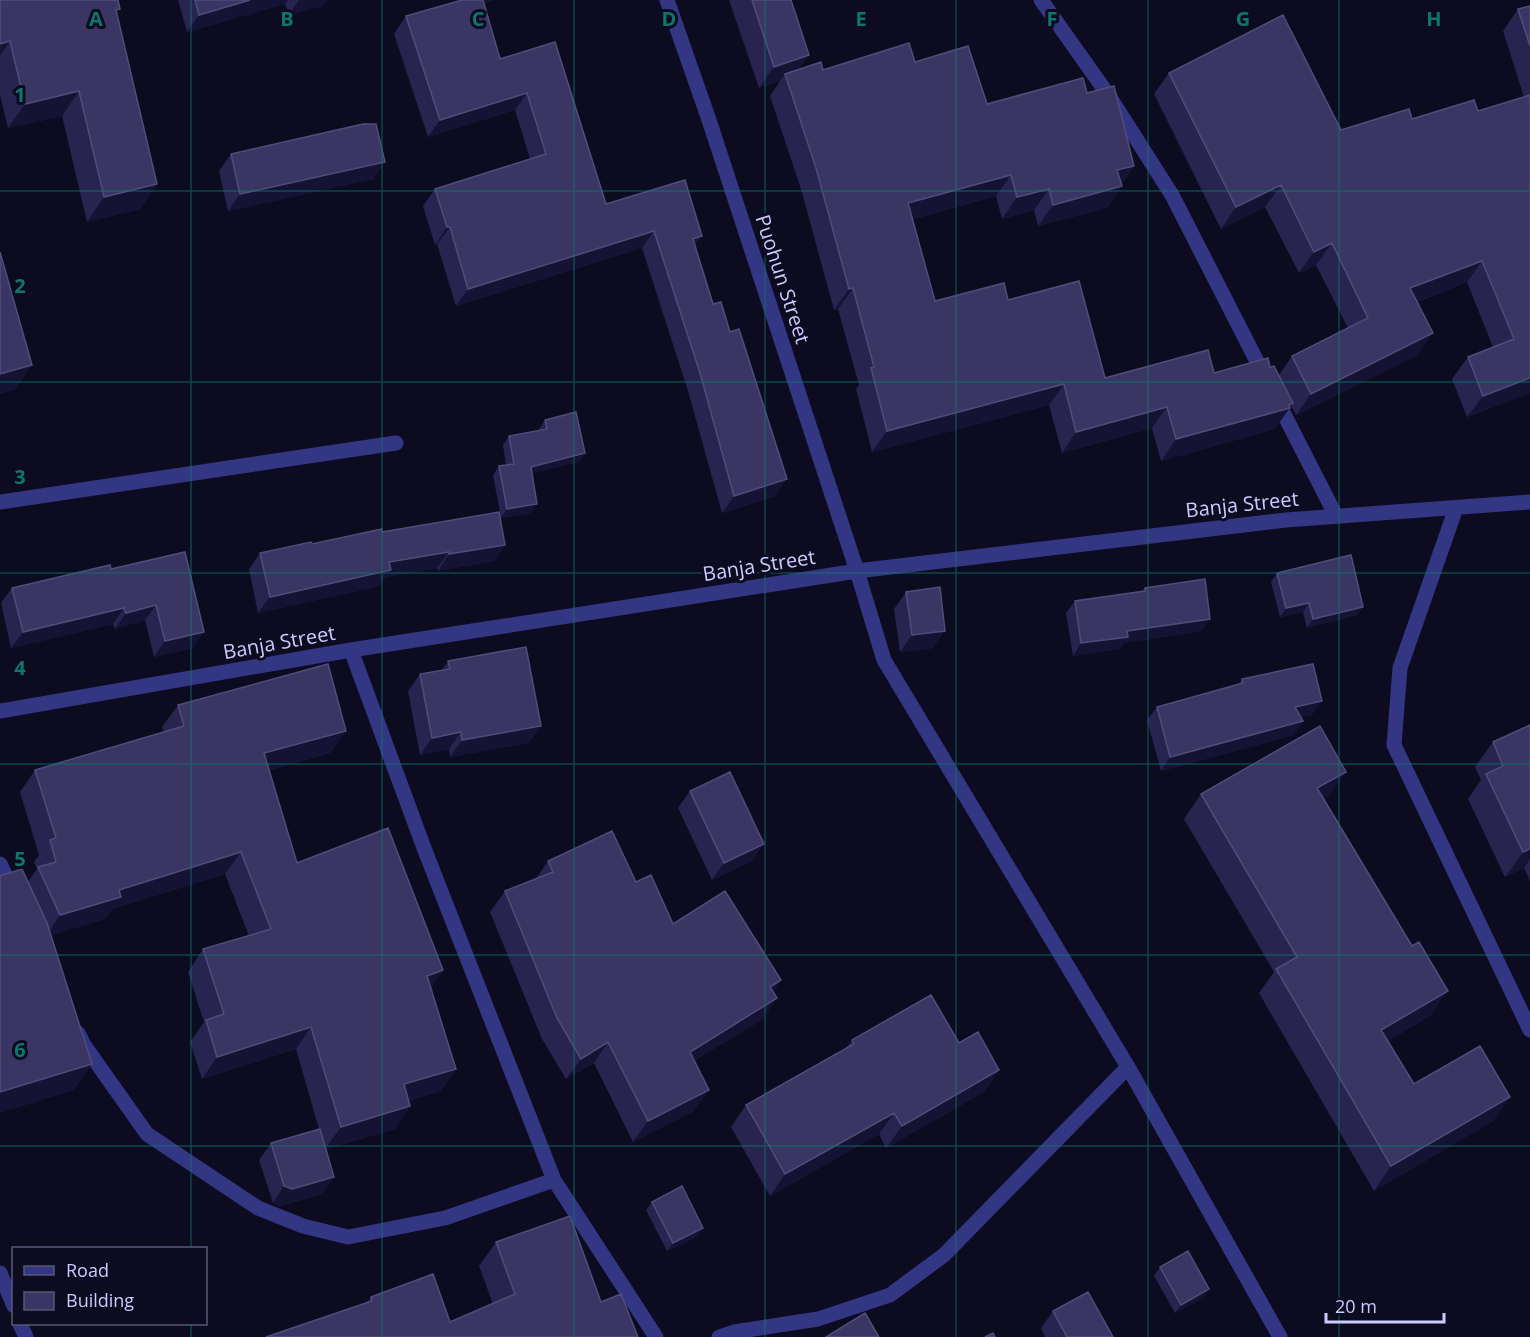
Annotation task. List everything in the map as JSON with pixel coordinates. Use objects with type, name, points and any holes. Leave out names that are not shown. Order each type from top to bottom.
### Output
[{"type":"street","name":"Puohun Street","points":[[667,0],[708,117],[884,660],[1128,1067],[1280,1337]]},
{"type":"street","points":[[1041,0],[1109,96],[1172,195],[1336,516]]},
{"type":"street","points":[[0,502],[396,443]]},
{"type":"street","name":"Banja Street","points":[[0,711],[351,650],[857,571],[1286,520],[1530,502]]},
{"type":"street","points":[[1456,508],[1400,668],[1394,745],[1530,1030]]},
{"type":"street","points":[[351,650],[424,848],[554,1180],[656,1337]]},
{"type":"street","points":[[0,864],[20,907]]},
{"type":"street","points":[[74,1024],[84,1045],[147,1134],[258,1208],[303,1226],[348,1237],[445,1218],[554,1180]]},
{"type":"street","points":[[719,1337],[734,1332],[818,1319],[890,1295],[944,1255],[1128,1067]]},
{"type":"street","points":[[0,1273],[12,1301]]},
{"type":"building","points":[[0,0],[118,0],[120,9],[116,10],[157,184],[104,197],[79,91],[25,104],[10,41],[0,44]]},
{"type":"building","points":[[195,0],[250,0],[199,15]]},
{"type":"building","points":[[462,0],[483,0],[500,59],[555,42],[606,204],[685,180],[702,236],[693,239],[713,304],[721,302],[730,332],[739,329],[787,479],[734,496],[700,373],[654,231],[468,289],[450,227],[447,227],[435,189],[546,154],[527,93],[440,120],[406,16]]},
{"type":"building","points":[[752,0],[791,0],[809,55],[774,67]]},
{"type":"building","points":[[1530,6],[1530,46],[1518,9]]},
{"type":"building","points":[[1283,15],[1341,130],[1409,109],[1412,119],[1474,100],[1478,111],[1530,95],[1530,378],[1483,396],[1468,357],[1514,339],[1482,261],[1410,288],[1433,333],[1311,394],[1292,356],[1368,318],[1332,243],[1314,252],[1281,185],[1236,207],[1169,73]]},
{"type":"building","points":[[909,43],[915,62],[968,46],[987,104],[1083,78],[1087,93],[1114,86],[1134,166],[1117,170],[1122,186],[1053,205],[1049,189],[1017,197],[1011,175],[908,203],[935,301],[1004,283],[1008,300],[1079,281],[1105,378],[1208,350],[1214,373],[1268,358],[1270,367],[1274,366],[1293,403],[1289,405],[1290,408],[1176,439],[1167,407],[1076,432],[1064,384],[887,431],[871,368],[874,367],[853,288],[849,289],[816,168],[785,74],[821,62],[823,70]]},
{"type":"building","points":[[363,124],[376,124],[385,162],[240,194],[231,154]]},
{"type":"building","points":[[0,252],[32,365],[0,374]]},
{"type":"building","points":[[576,412],[585,453],[531,467],[537,504],[507,509],[499,466],[514,464],[509,436],[547,429],[545,420]]},
{"type":"building","points":[[499,512],[505,545],[389,562],[391,570],[270,597],[260,553],[382,529],[382,532]]},
{"type":"building","points":[[185,552],[204,632],[165,641],[156,605],[126,613],[124,608],[23,632],[12,588],[110,565],[111,569]]},
{"type":"building","points":[[1351,555],[1363,607],[1313,619],[1309,603],[1286,608],[1277,573]]},
{"type":"building","points":[[1205,579],[1210,619],[1127,631],[1128,637],[1081,643],[1075,601],[1145,591],[1145,588]]},
{"type":"building","points":[[940,587],[945,631],[912,635],[906,592]]},
{"type":"building","points":[[526,647],[541,726],[462,740],[461,732],[432,738],[420,674],[450,669],[448,661]]},
{"type":"building","points":[[328,664],[346,731],[264,753],[297,863],[388,828],[443,970],[427,976],[456,1069],[404,1084],[410,1106],[341,1127],[311,1027],[217,1057],[206,1020],[224,1014],[203,949],[271,929],[241,852],[119,890],[121,897],[60,915],[38,867],[56,862],[50,840],[56,838],[35,770],[184,726],[178,705]]},
{"type":"building","points":[[1313,664],[1322,701],[1295,707],[1303,721],[1170,757],[1157,707],[1243,683],[1242,679]]},
{"type":"building","points":[[1530,725],[1530,849],[1523,852],[1486,774],[1503,766],[1493,742]]},
{"type":"building","points":[[1320,726],[1346,772],[1317,788],[1412,946],[1419,942],[1448,991],[1381,1030],[1414,1084],[1480,1046],[1510,1097],[1391,1166],[1276,969],[1297,957],[1201,794]]},
{"type":"building","points":[[730,772],[764,844],[724,863],[690,791]]},
{"type":"building","points":[[612,831],[636,882],[651,875],[673,924],[725,891],[781,980],[770,987],[777,998],[690,1052],[709,1090],[648,1121],[608,1042],[581,1059],[557,1018],[505,891],[553,872],[548,861]]},
{"type":"building","points":[[22,869],[47,923],[92,1064],[0,1092],[0,876]]},
{"type":"building","points":[[931,995],[959,1043],[978,1032],[999,1070],[902,1126],[894,1113],[785,1174],[746,1105],[854,1044],[852,1040]]},
{"type":"building","points":[[320,1129],[334,1177],[292,1189],[284,1186],[271,1143]]},
{"type":"building","points":[[682,1186],[703,1228],[673,1243],[652,1202]]},
{"type":"building","points":[[570,1216],[601,1302],[621,1294],[638,1337],[266,1337],[372,1301],[371,1297],[433,1274],[450,1322],[515,1294],[496,1242]]},
{"type":"building","points":[[1188,1251],[1209,1289],[1181,1305],[1160,1267]]},
{"type":"building","points":[[1088,1292],[1113,1337],[1067,1337],[1053,1311]]},
{"type":"building","points":[[865,1313],[879,1337],[826,1337]]}]
